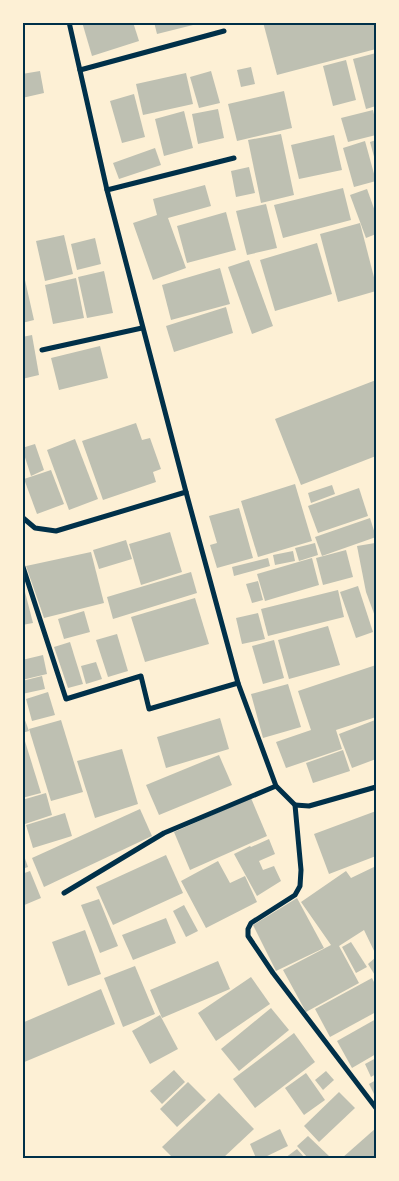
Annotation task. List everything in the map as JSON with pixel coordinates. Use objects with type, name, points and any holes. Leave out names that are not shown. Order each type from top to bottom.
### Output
[{"type":"street","points":[[69,22],[107,190],[142,328],[238,683],[276,786],[295,805],[301,870],[300,886],[295,895],[251,923],[248,929],[248,936],[273,973],[376,1108]]},
{"type":"street","points":[[80,70],[224,30]]},
{"type":"street","points":[[107,190],[234,158]]},
{"type":"street","points":[[42,350],[142,328]]},
{"type":"street","points":[[22,517],[35,528],[56,530],[186,492]]},
{"type":"street","points":[[22,564],[66,699],[141,676],[149,709],[238,683]]},
{"type":"street","points":[[64,893],[164,833],[276,786]]},
{"type":"street","points":[[295,805],[309,806],[376,787]]},
{"type":"building","points":[[82,22],[133,22],[139,41],[92,56]]},
{"type":"building","points":[[154,22],[201,22],[201,23],[157,34]]},
{"type":"building","points":[[263,22],[376,22],[376,49],[277,75]]},
{"type":"building","points":[[376,53],[376,106],[366,109],[353,59]]},
{"type":"building","points":[[346,60],[356,100],[333,106],[323,66]]},
{"type":"building","points":[[251,67],[255,84],[241,87],[237,70]]},
{"type":"building","points":[[40,71],[44,93],[22,98],[22,74]]},
{"type":"building","points":[[211,71],[220,103],[199,108],[190,77]]},
{"type":"building","points":[[186,73],[193,104],[143,115],[136,84]]},
{"type":"building","points":[[284,91],[292,128],[237,141],[228,104]]},
{"type":"building","points":[[134,94],[145,137],[122,143],[110,101]]},
{"type":"building","points":[[218,109],[224,138],[198,144],[192,114]]},
{"type":"building","points":[[373,110],[376,135],[348,142],[341,118]]},
{"type":"building","points":[[184,111],[193,148],[164,156],[155,119]]},
{"type":"building","points":[[281,134],[294,195],[261,203],[248,140]]},
{"type":"building","points":[[334,135],[342,170],[299,179],[291,145]]},
{"type":"building","points":[[376,140],[376,164],[370,142]]},
{"type":"building","points":[[365,141],[376,181],[354,187],[343,148]]},
{"type":"building","points":[[155,148],[161,165],[119,179],[113,163]]},
{"type":"building","points":[[249,167],[255,193],[236,197],[231,171]]},
{"type":"building","points":[[205,185],[211,206],[168,218],[186,268],[153,280],[133,223],[157,215],[153,199]]},
{"type":"building","points":[[343,188],[351,220],[283,238],[274,205]]},
{"type":"building","points":[[367,189],[376,214],[376,234],[366,238],[350,195]]},
{"type":"building","points":[[266,204],[277,248],[247,255],[236,211]]},
{"type":"building","points":[[226,212],[236,250],[187,263],[177,226]]},
{"type":"building","points":[[360,223],[376,291],[338,302],[320,234]]},
{"type":"building","points":[[64,235],[73,274],[45,281],[36,241]]},
{"type":"building","points":[[95,238],[101,264],[77,270],[71,244]]},
{"type":"building","points":[[317,243],[332,294],[275,311],[260,260]]},
{"type":"building","points":[[249,260],[273,326],[252,334],[228,267]]},
{"type":"building","points":[[220,268],[230,304],[171,320],[162,285]]},
{"type":"building","points":[[104,271],[113,313],[87,318],[78,277]]},
{"type":"building","points":[[76,278],[84,318],[53,324],[45,285]]},
{"type":"building","points":[[25,280],[34,320],[22,323],[22,281]]},
{"type":"building","points":[[226,307],[233,333],[174,352],[166,326]]},
{"type":"building","points":[[32,335],[39,375],[22,379],[22,337]]},
{"type":"building","points":[[100,346],[108,378],[59,390],[51,358]]},
{"type":"building","points":[[376,380],[376,456],[301,485],[275,419]]},
{"type":"building","points":[[136,423],[142,440],[150,438],[161,469],[153,472],[156,482],[103,500],[82,441]]},
{"type":"building","points":[[75,439],[98,499],[69,510],[47,450]]},
{"type":"building","points":[[35,444],[44,470],[31,476],[22,448]]},
{"type":"building","points":[[51,470],[64,504],[37,514],[24,479]]},
{"type":"building","points":[[295,484],[312,541],[258,557],[241,501]]},
{"type":"building","points":[[332,485],[335,494],[311,503],[308,493]]},
{"type":"building","points":[[359,488],[368,516],[318,533],[308,506]]},
{"type":"building","points":[[239,508],[253,558],[217,568],[210,545],[217,543],[209,516]]},
{"type":"building","points":[[370,518],[376,537],[322,556],[315,537]]},
{"type":"building","points":[[170,532],[182,572],[141,585],[129,544]]},
{"type":"building","points":[[126,540],[132,559],[99,569],[93,550]]},
{"type":"building","points":[[315,543],[318,555],[299,561],[295,548]]},
{"type":"building","points":[[375,543],[376,619],[366,592],[357,546]]},
{"type":"building","points":[[346,550],[353,577],[323,585],[316,558]]},
{"type":"building","points":[[293,551],[295,561],[275,565],[273,555]]},
{"type":"building","points":[[91,552],[104,603],[44,618],[26,566]]},
{"type":"building","points":[[268,558],[270,566],[234,576],[232,567]]},
{"type":"building","points":[[312,558],[319,585],[265,601],[257,574]]},
{"type":"building","points":[[191,572],[197,593],[113,619],[107,597]]},
{"type":"building","points":[[258,581],[263,600],[252,603],[246,584]]},
{"type":"building","points":[[358,586],[373,632],[356,638],[340,592]]},
{"type":"building","points":[[338,590],[344,617],[268,636],[261,609]]},
{"type":"building","points":[[25,592],[33,623],[22,625],[22,593]]},
{"type":"building","points":[[195,598],[209,644],[145,662],[131,617]]},
{"type":"building","points":[[84,611],[90,632],[64,639],[58,619]]},
{"type":"building","points":[[258,613],[265,639],[242,644],[236,618]]},
{"type":"building","points":[[328,626],[340,665],[289,679],[278,640]]},
{"type":"building","points":[[117,634],[128,671],[108,677],[96,640]]},
{"type":"building","points":[[274,640],[284,678],[263,684],[252,646]]},
{"type":"building","points":[[70,642],[83,684],[68,688],[54,647]]},
{"type":"building","points":[[43,655],[47,674],[22,680],[22,660]]},
{"type":"building","points":[[96,662],[102,679],[86,684],[81,666]]},
{"type":"building","points":[[376,665],[376,717],[336,730],[342,749],[286,768],[276,742],[311,730],[298,691]]},
{"type":"building","points":[[42,676],[45,689],[22,694],[22,681]]},
{"type":"building","points":[[288,684],[301,727],[263,738],[251,694]]},
{"type":"building","points":[[48,692],[55,715],[32,721],[26,699]]},
{"type":"building","points":[[22,712],[29,731],[22,733]]},
{"type":"building","points":[[220,718],[229,749],[166,768],[157,737]]},
{"type":"building","points":[[61,720],[83,792],[51,801],[29,729]]},
{"type":"building","points":[[375,720],[376,759],[352,768],[339,734]]},
{"type":"building","points":[[22,738],[24,738],[41,793],[22,798]]},
{"type":"building","points":[[122,749],[138,804],[95,818],[77,761]]},
{"type":"building","points":[[343,750],[350,771],[313,783],[306,763]]},
{"type":"building","points":[[219,755],[232,785],[159,815],[146,785]]},
{"type":"building","points":[[46,793],[52,815],[22,825],[22,800]]},
{"type":"building","points":[[251,798],[267,836],[190,870],[174,832]]},
{"type":"building","points":[[140,809],[152,836],[44,887],[32,858]]},
{"type":"building","points":[[376,811],[376,856],[329,874],[314,834]]},
{"type":"building","points":[[65,813],[72,836],[33,848],[26,825]]},
{"type":"building","points":[[269,839],[275,854],[259,861],[263,870],[274,866],[281,881],[257,896],[234,854]]},
{"type":"building","points":[[22,850],[28,867],[22,869]]},
{"type":"building","points":[[166,855],[183,893],[113,925],[96,887]]},
{"type":"building","points":[[218,861],[230,883],[245,876],[257,902],[206,928],[181,881]]},
{"type":"building","points":[[376,866],[376,955],[364,930],[339,946],[359,983],[306,1012],[283,970],[331,945],[301,902],[346,871],[351,878]]},
{"type":"building","points":[[30,871],[41,898],[22,906],[22,874]]},
{"type":"building","points":[[297,898],[324,948],[276,971],[253,925]]},
{"type":"building","points":[[99,899],[118,946],[100,953],[81,905]]},
{"type":"building","points":[[184,905],[198,931],[186,937],[173,911]]},
{"type":"building","points":[[166,918],[176,943],[133,960],[122,935]]},
{"type":"building","points":[[85,930],[101,974],[68,986],[52,942]]},
{"type":"building","points":[[351,942],[367,967],[356,973],[342,947]]},
{"type":"building","points":[[376,957],[376,977],[368,964]]},
{"type":"building","points":[[218,961],[230,989],[162,1018],[150,990]]},
{"type":"building","points":[[135,966],[155,1014],[123,1027],[104,978]]},
{"type":"building","points":[[251,977],[270,1004],[216,1041],[198,1013]]},
{"type":"building","points":[[372,978],[376,986],[376,1012],[330,1037],[315,1009]]},
{"type":"building","points":[[101,989],[115,1024],[22,1063],[22,1023]]},
{"type":"building","points":[[271,1008],[289,1030],[239,1071],[221,1049]]},
{"type":"building","points":[[160,1015],[178,1049],[150,1064],[132,1031]]},
{"type":"building","points":[[376,1019],[376,1054],[352,1068],[337,1041]]},
{"type":"building","points":[[294,1033],[315,1062],[255,1108],[233,1079]]},
{"type":"building","points":[[376,1058],[376,1074],[371,1077],[365,1064]]},
{"type":"building","points":[[174,1070],[185,1082],[162,1104],[150,1091]]},
{"type":"building","points":[[326,1071],[334,1080],[323,1090],[315,1080]]},
{"type":"building","points":[[306,1073],[325,1100],[304,1115],[285,1088]]},
{"type":"building","points":[[376,1080],[376,1098],[369,1084]]},
{"type":"building","points":[[188,1082],[206,1100],[177,1127],[160,1109]]},
{"type":"building","points":[[339,1092],[355,1108],[319,1142],[304,1126]]},
{"type":"building","points":[[219,1093],[254,1129],[223,1158],[173,1158],[162,1147]]},
{"type":"building","points":[[376,1128],[376,1158],[342,1158]]},
{"type":"building","points":[[280,1129],[288,1146],[263,1158],[256,1158],[250,1144]]},
{"type":"building","points":[[308,1136],[331,1158],[308,1158],[297,1146]]},
{"type":"building","points":[[297,1149],[305,1158],[285,1158]]}]
